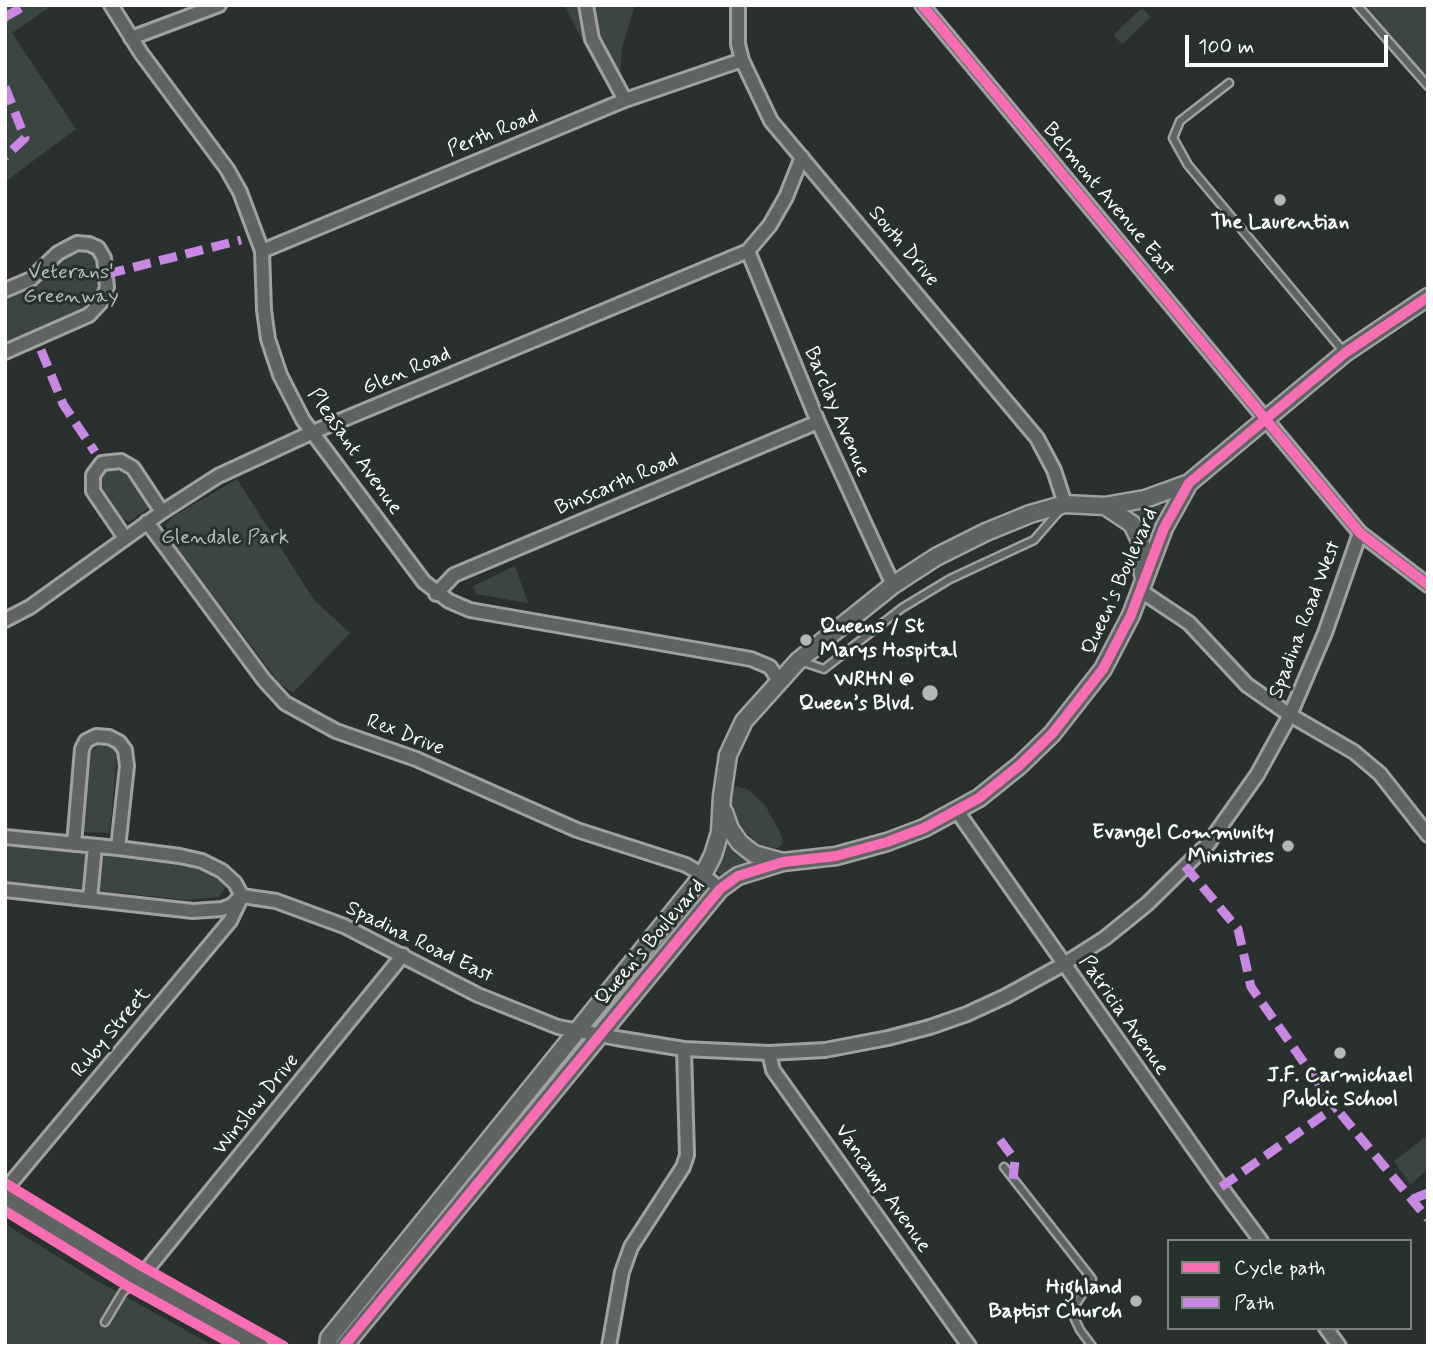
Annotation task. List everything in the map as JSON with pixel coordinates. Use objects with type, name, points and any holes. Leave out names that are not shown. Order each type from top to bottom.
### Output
[{"type":"street","name":"Pleasant Avenue","points":[[110,5],[227,169],[240,192],[262,251],[268,339],[279,375],[303,420],[424,582],[436,594],[470,610],[751,659],[769,667],[779,681]]},
{"type":"street","points":[[131,38],[219,5]]},
{"type":"street","points":[[586,5],[593,38],[625,100]]},
{"type":"street","name":"South Drive","points":[[738,5],[738,44],[742,60],[771,121],[1037,439],[1054,470],[1065,505]]},
{"type":"street","name":"Belmont Avenue East","points":[[922,5],[1360,533],[1428,585]]},
{"type":"street","name":"Perth Road","points":[[262,251],[625,100],[742,60]]},
{"type":"street","name":"Glen Road","points":[[5,620],[30,607],[162,512],[218,476],[313,432],[748,251],[770,225],[802,157]]},
{"type":"street","points":[[5,290],[31,279],[58,253],[77,243],[98,248],[104,258],[107,287],[102,301],[89,316],[5,352]]},
{"type":"street","name":"Barclay Avenue","points":[[748,251],[818,422],[893,585]]},
{"type":"street","name":"Queen's Boulevard","points":[[344,1346],[720,889],[738,876],[783,862],[836,856],[887,842],[924,828],[957,811],[1012,772],[1052,734],[1103,669],[1131,615],[1164,528],[1189,483],[1345,353],[1428,297]]},
{"type":"street","name":"Binscarth Road","points":[[436,594],[454,575],[818,422]]},
{"type":"street","points":[[125,538],[93,491],[93,475],[102,463],[121,461],[133,468],[162,512]]},
{"type":"street","name":"Queen's Boulevard","points":[[328,1346],[329,1338],[703,875],[720,832],[728,755],[744,721],[798,661],[893,585],[936,557],[986,532],[1030,514],[1065,505],[1105,506],[1144,499],[1189,483]]},
{"type":"street","name":"Queen's Boulevard","points":[[1105,506],[1132,524],[1141,542],[1142,585]]},
{"type":"street","name":"Rex Drive","points":[[148,523],[264,680],[285,702],[336,731],[416,759],[577,830],[686,865],[720,889]]},
{"type":"street","name":"Spadina Road West","points":[[578,1031],[684,1049],[769,1053],[825,1050],[888,1038],[967,1014],[1063,964],[1105,938],[1147,904],[1208,844],[1257,775],[1290,715],[1325,633],[1360,533]]},
{"type":"street","points":[[1142,585],[1189,623],[1247,685],[1290,715],[1353,752],[1380,774],[1428,835]]},
{"type":"street","points":[[74,844],[80,759],[86,741],[96,736],[109,737],[119,742],[125,750],[127,766],[118,848]]},
{"type":"street","name":"Queen's Boulevard","points":[[722,796],[730,830],[740,843],[754,854],[783,862]]},
{"type":"street","name":"Patricia Avenue","points":[[957,811],[1260,1239]]},
{"type":"street","points":[[5,837],[118,848],[202,861],[222,870],[236,883],[242,896],[222,909],[193,911],[5,890]]},
{"type":"street","points":[[90,899],[95,846]]},
{"type":"street","name":"Spadina Road East","points":[[242,896],[276,901],[344,926],[478,995],[558,1027],[578,1031]]},
{"type":"street","name":"Ruby Street","points":[[5,1190],[230,921],[242,896]]},
{"type":"street","name":"Winslow Drive","points":[[140,1278],[403,955]]},
{"type":"street","points":[[609,1346],[622,1272],[631,1247],[683,1167],[687,1156],[684,1049]]},
{"type":"street","name":"Vancamp Avenue","points":[[769,1053],[773,1070],[969,1346]]},
{"type":"street","points":[[5,1198],[260,1346]]},
{"type":"street","points":[[1327,1330],[1339,1346]]},
{"type":"lane","points":[[1357,5],[1428,86]]},
{"type":"lane","points":[[1229,83],[1180,121],[1173,138],[1188,165],[1345,353]]},
{"type":"lane","points":[[798,661],[824,669],[912,602],[950,579],[1034,540],[1065,505]]},
{"type":"lane","points":[[1004,1167],[1092,1279],[1076,1304],[1073,1315],[1092,1346]]},
{"type":"lane","points":[[443,1196],[457,1210]]},
{"type":"lane","points":[[105,1322],[123,1292],[140,1278]]},
{"type":"green space","points":[[5,5],[53,5],[12,33],[76,129],[5,182]]},
{"type":"green space","points":[[564,5],[635,5],[622,48],[620,73],[603,80]]},
{"type":"green space","points":[[1363,5],[1428,5],[1428,79]]},
{"type":"green space","points":[[1142,8],[1151,17],[1122,44],[1113,35]]},
{"type":"green space","name":"Veterans' Greenway","points":[[78,249],[93,253],[98,261],[100,283],[96,295],[87,307],[5,346],[5,300],[35,285],[70,252]]},
{"type":"green space","points":[[111,468],[123,471],[151,506],[129,522],[119,516],[101,487],[102,474]]},
{"type":"green space","name":"Glendale Park","points":[[237,479],[314,600],[350,633],[293,693],[280,684],[170,538],[166,525],[172,517]]},
{"type":"green space","points":[[1159,504],[1164,510],[1149,539],[1129,513]]},
{"type":"green space","points":[[515,566],[528,603],[476,594],[473,586]]},
{"type":"green space","points":[[105,744],[113,747],[117,755],[110,833],[82,832],[91,751]]},
{"type":"green space","points":[[736,786],[749,790],[765,805],[781,834],[783,843],[776,849],[759,845],[732,814],[729,801],[731,791]]},
{"type":"green space","points":[[722,831],[755,861],[754,863],[725,876],[717,873],[715,865]]},
{"type":"green space","points":[[5,844],[187,862],[221,878],[226,887],[219,897],[187,900],[5,881]]},
{"type":"green space","points":[[1428,1135],[1428,1169],[1410,1185],[1394,1161]]},
{"type":"green space","points":[[5,1224],[94,1279],[214,1346],[5,1346]]},
{"type":"marked path","points":[[5,17],[26,5]]},
{"type":"marked path","points":[[5,87],[25,138],[5,157]]},
{"type":"marked path","points":[[107,274],[241,240]]},
{"type":"marked path","points":[[41,350],[63,404],[95,452]]},
{"type":"marked path","points":[[1185,866],[1238,929],[1251,987],[1335,1107],[1428,1219]]},
{"type":"marked path","points":[[1221,1187],[1335,1107]]},
{"type":"marked path","points":[[1000,1140],[1015,1160],[1013,1179]]},
{"type":"marked path","points":[[1413,1199],[1428,1193]]},
{"type":"cycle path","points":[[922,5],[1360,533],[1428,585]]},
{"type":"cycle path","points":[[344,1346],[720,889],[738,876],[783,862],[836,856],[887,842],[924,828],[979,798],[1020,765],[1052,734],[1103,669],[1131,615],[1164,528],[1189,483],[1345,353],[1428,297]]},
{"type":"cycle path","points":[[5,1183],[138,1264],[284,1346]]},
{"type":"cycle path","points":[[5,1211],[129,1287],[236,1346]]},
{"type":"place","name":"The Laurentian","points":[[1280,200]]},
{"type":"place","name":"Queens / St Marys Hospital","points":[[806,640]]},
{"type":"place","name":"WRHN @ Queen’s Blvd.","points":[[930,693]]},
{"type":"place","name":"Evangel Community Ministries","points":[[1288,846]]},
{"type":"place","name":"J.F. Carmichael Public School","points":[[1340,1053]]},
{"type":"place","name":"Highland Baptist Church","points":[[1136,1301]]}]
